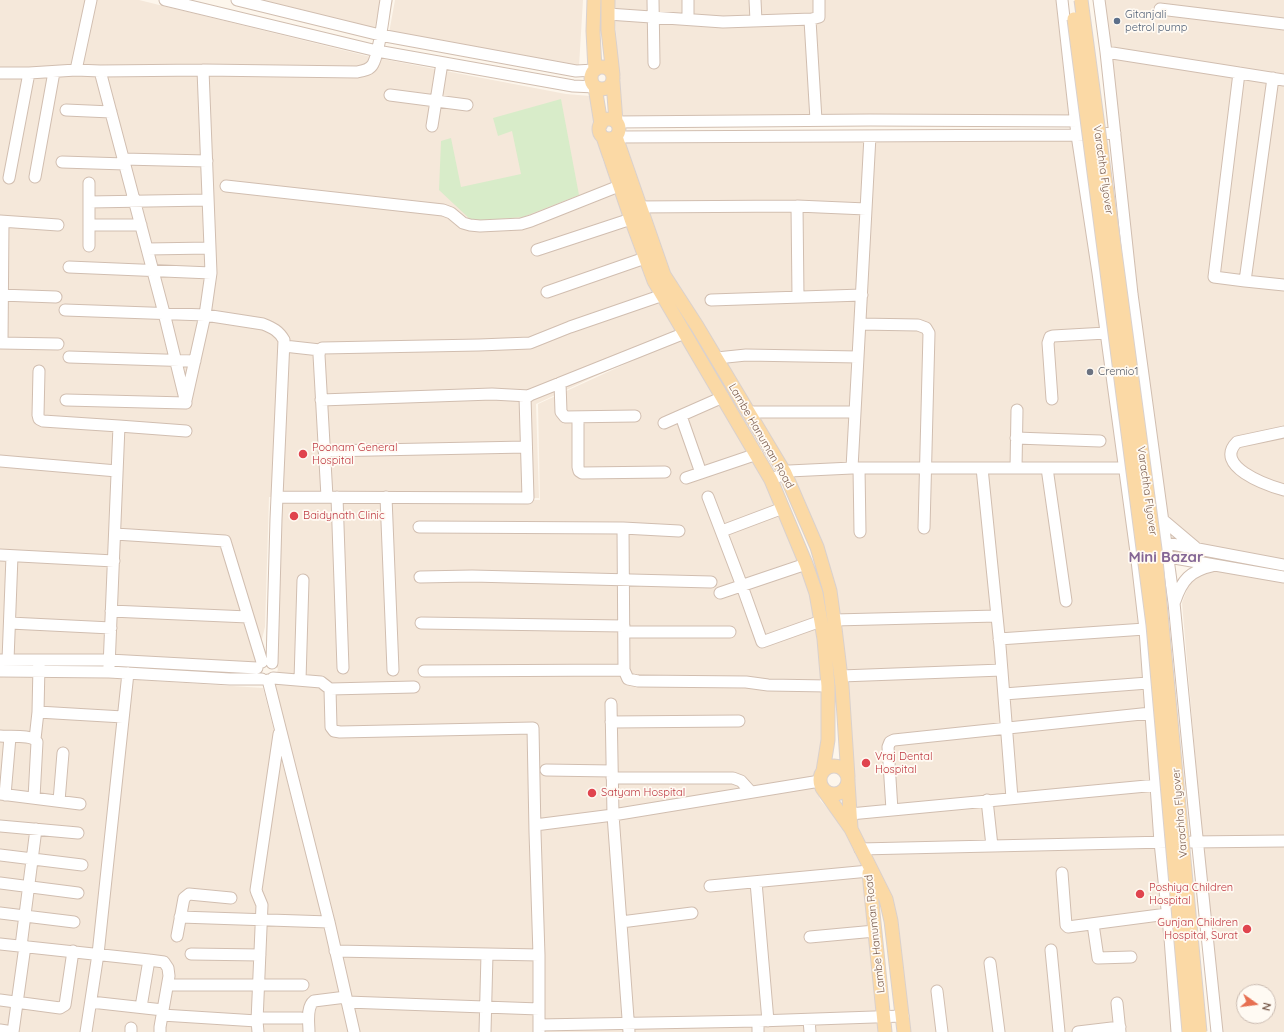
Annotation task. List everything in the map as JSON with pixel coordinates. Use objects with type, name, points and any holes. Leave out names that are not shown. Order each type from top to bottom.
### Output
[{"type":"main road","points":[[593,0],[595,70],[591,80],[595,87],[607,133],[619,130],[616,122],[608,30],[608,0]]},
{"type":"main road","name":"Varachha Flyover","points":[[1072,0],[1153,625],[1189,1032]]},
{"type":"main road","name":"Varachha Flyover","points":[[1080,0],[1155,549],[1200,1032]]},
{"type":"main road","points":[[595,70],[602,67],[609,69],[613,79],[611,86],[605,90],[595,87]]},
{"type":"main road","name":"Lambe Hanuman Road","points":[[607,133],[619,186],[664,275],[717,358],[785,473],[817,547],[830,591],[841,676],[851,829]]},
{"type":"main road","name":"Lambe Hanuman Road","points":[[607,133],[632,211],[645,258],[654,281],[771,480],[784,508],[816,594],[824,639],[828,686],[828,740],[822,780]]},
{"type":"main road","points":[[831,766],[844,769],[848,780],[847,787],[839,794],[830,794],[822,780],[831,766]]},
{"type":"main road","points":[[822,780],[851,829],[868,868]]},
{"type":"main road","name":"Lambe Hanuman Road","points":[[868,868],[885,1032]]},
{"type":"main road","name":"Lambe Hanuman Road","points":[[868,868],[886,899],[891,921],[904,1032]]},
{"type":"street","points":[[76,70],[91,0]]},
{"type":"street","points":[[165,0],[377,51],[573,86],[595,87]]},
{"type":"street","points":[[237,0],[380,35],[576,71],[595,70]]},
{"type":"street","points":[[0,72],[29,73],[76,70],[203,70],[358,72],[367,70],[373,65],[386,0]]},
{"type":"street","points":[[653,0],[654,63]]},
{"type":"street","points":[[688,0],[688,19]]},
{"type":"street","points":[[755,0],[756,21]]},
{"type":"street","points":[[608,14],[723,22],[810,20],[819,17],[819,0]]},
{"type":"street","points":[[1062,0],[1075,121],[1125,468],[1145,629],[1160,842],[1177,1032]]},
{"type":"street","points":[[1099,0],[1132,294],[1167,543],[1174,604],[1217,1032]]},
{"type":"street","points":[[1160,9],[1284,24]]},
{"type":"street","points":[[810,20],[816,120]]},
{"type":"street","points":[[1106,52],[1279,79],[1245,281]]},
{"type":"street","points":[[432,126],[442,63]]},
{"type":"street","points":[[186,403],[205,315],[211,273],[203,70]]},
{"type":"street","points":[[100,71],[153,270],[186,403]]},
{"type":"street","points":[[35,176],[54,72]]},
{"type":"street","points":[[9,178],[29,73]]},
{"type":"street","points":[[1239,73],[1214,277],[1284,285]]},
{"type":"street","points":[[390,95],[467,104]]},
{"type":"street","points":[[66,110],[111,112]]},
{"type":"street","points":[[616,122],[816,120],[1113,121]]},
{"type":"street","points":[[607,133],[870,136],[1077,135],[1115,133]]},
{"type":"street","points":[[860,532],[856,468],[855,412],[870,136]]},
{"type":"street","points":[[62,162],[207,161]]},
{"type":"street","points":[[89,183],[89,246]]},
{"type":"street","points":[[226,186],[443,210],[451,213],[463,223],[480,226],[521,224],[619,186]]},
{"type":"street","points":[[89,202],[208,200]]},
{"type":"street","points":[[537,250],[632,211],[797,206],[866,209]]},
{"type":"street","points":[[797,206],[798,297]]},
{"type":"street","points":[[58,225],[2,222],[1,295],[1,343],[58,344]]},
{"type":"street","points":[[89,224],[141,225]]},
{"type":"street","points":[[147,249],[210,248]]},
{"type":"street","points":[[547,292],[645,258]]},
{"type":"street","points":[[69,266],[211,273]]},
{"type":"street","points":[[1,295],[56,297]]},
{"type":"street","points":[[284,346],[320,350],[322,348],[530,343],[570,327],[663,295]]},
{"type":"street","points":[[711,300],[862,295]]},
{"type":"street","points":[[65,310],[205,315],[263,324],[280,332],[284,340],[277,497],[264,665],[257,673],[268,679],[329,922],[354,1032]]},
{"type":"street","points":[[860,324],[918,324],[926,328],[928,333],[924,528]]},
{"type":"street","points":[[277,497],[528,498],[525,397],[685,333]]},
{"type":"street","points":[[1052,399],[1048,343],[1050,337],[1106,333]]},
{"type":"street","points":[[320,350],[318,355],[324,451],[332,497],[343,668]]},
{"type":"street","points":[[717,358],[746,355],[858,357]]},
{"type":"street","points":[[69,357],[195,361]]},
{"type":"street","points":[[38,371],[39,420],[186,431]]},
{"type":"street","points":[[560,383],[562,415],[570,418],[635,416]]},
{"type":"street","points":[[321,400],[492,394],[529,396]]},
{"type":"street","points":[[664,423],[723,397]]},
{"type":"street","points":[[66,400],[186,403]]},
{"type":"street","points":[[1016,468],[1017,410]]},
{"type":"street","points":[[748,412],[855,412]]},
{"type":"street","points":[[681,416],[701,473]]},
{"type":"street","points":[[578,417],[578,467],[582,474],[665,472]]},
{"type":"street","points":[[109,672],[119,426]]},
{"type":"street","points":[[1284,432],[1237,442],[1232,447],[1230,456],[1233,464],[1241,470],[1261,482],[1284,490]]},
{"type":"street","points":[[1016,438],[1100,441]]},
{"type":"street","points":[[324,451],[526,447]]},
{"type":"street","points":[[686,478],[757,454]]},
{"type":"street","points":[[0,462],[117,471]]},
{"type":"street","points":[[771,480],[789,471],[856,468],[1125,468]]},
{"type":"street","points":[[982,468],[1002,670],[1012,798]]},
{"type":"street","points":[[1047,468],[1066,601]]},
{"type":"street","points":[[386,497],[393,670]]},
{"type":"street","points":[[708,497],[722,531],[762,642],[821,621]]},
{"type":"street","points":[[722,531],[784,508]]},
{"type":"street","points":[[1163,520],[1198,549]]},
{"type":"street","points":[[419,527],[623,528],[679,531]]},
{"type":"street","points":[[623,528],[624,670],[628,679],[638,681],[746,682],[768,685],[828,686]]},
{"type":"street","points":[[115,534],[225,542],[264,665]]},
{"type":"street","points":[[1134,538],[1284,564]]},
{"type":"street","points":[[1136,552],[1168,556],[1284,577]]},
{"type":"street","points":[[0,555],[114,561]]},
{"type":"street","points":[[12,556],[10,623],[4,660],[109,660],[264,665],[276,670],[268,679]]},
{"type":"street","points":[[720,593],[806,564]]},
{"type":"street","points":[[1174,604],[1178,591],[1193,572],[1202,568],[1216,565]]},
{"type":"street","points":[[420,577],[472,576],[711,582]]},
{"type":"street","points":[[300,680],[303,580]]},
{"type":"street","points":[[112,611],[248,617]]},
{"type":"street","points":[[834,620],[997,616]]},
{"type":"street","points":[[10,623],[111,628]]},
{"type":"street","points":[[421,624],[730,632]]},
{"type":"street","points":[[999,639],[1145,629]]},
{"type":"street","points":[[34,798],[39,660]]},
{"type":"street","points":[[424,671],[624,670]]},
{"type":"street","points":[[841,676],[1002,670]]},
{"type":"street","points":[[0,671],[109,672],[230,679],[300,680],[321,682],[330,689],[414,688]]},
{"type":"street","points":[[86,1032],[98,954],[128,673]]},
{"type":"street","points":[[1004,694],[1148,683]]},
{"type":"street","points":[[330,689],[330,723],[334,731],[533,728],[539,954],[539,1028],[629,1028],[761,1025],[810,1020],[903,1016]]},
{"type":"street","points":[[611,704],[613,815],[629,1028]]},
{"type":"street","points":[[38,712],[123,717]]},
{"type":"street","points":[[892,810],[888,747],[890,742],[894,740],[1151,713]]},
{"type":"street","points":[[611,722],[740,721]]},
{"type":"street","points":[[258,1032],[257,1019],[262,905],[256,890],[280,729]]},
{"type":"street","points":[[35,739],[29,737],[5,736],[3,794],[80,804]]},
{"type":"street","points":[[59,801],[63,753]]},
{"type":"street","points":[[546,770],[733,778],[742,781],[751,792]]},
{"type":"street","points":[[535,825],[613,815],[822,780]]},
{"type":"street","points":[[850,814],[1156,785]]},
{"type":"street","points":[[987,800],[992,846]]},
{"type":"street","points":[[0,826],[78,833]]},
{"type":"street","points":[[0,1030],[13,1032],[23,946],[24,916],[36,829]]},
{"type":"street","points":[[860,849],[1284,840]]},
{"type":"street","points":[[0,855],[82,864]]},
{"type":"street","points":[[710,886],[756,882],[868,868]]},
{"type":"street","points":[[1062,873],[1066,925],[1070,927],[1167,914]]},
{"type":"street","points":[[756,882],[761,1025]]},
{"type":"street","points":[[0,883],[78,894]]},
{"type":"street","points":[[176,936],[184,898],[189,894],[230,898]]},
{"type":"street","points":[[0,913],[74,922]]},
{"type":"street","points":[[621,922],[692,913]]},
{"type":"street","points":[[180,917],[329,922]]},
{"type":"street","points":[[1093,924],[1098,958],[1131,957]]},
{"type":"street","points":[[810,937],[875,931]]},
{"type":"street","points":[[0,944],[164,962],[169,976],[160,1032]]},
{"type":"street","points":[[1051,950],[1059,1032]]},
{"type":"street","points":[[0,1000],[60,1008],[65,1005],[72,951]]},
{"type":"street","points":[[335,952],[539,954]]},
{"type":"street","points":[[191,954],[260,955]]},
{"type":"street","points":[[485,1032],[487,954]]},
{"type":"street","points":[[141,1007],[149,960]]},
{"type":"street","points":[[990,963],[999,1032]]},
{"type":"street","points":[[168,985],[303,985]]},
{"type":"street","points":[[937,991],[942,1032]]},
{"type":"street","points":[[309,1032],[309,1009],[311,1002],[314,1001],[346,999],[539,1009]]},
{"type":"street","points":[[91,1002],[141,1007],[162,1012],[257,1019],[301,1018]]},
{"type":"street","points":[[1078,1032],[1120,1030],[1117,1003]]},
{"type":"street","points":[[810,1020],[810,1032]]},
{"type":"shaded area","points":[[0,0],[139,0],[367,56],[566,94],[590,96],[603,161],[682,336],[536,404],[539,498],[269,497],[265,627],[255,666],[0,657]]},
{"type":"shaded area","points":[[253,0],[393,0],[387,32]]},
{"type":"shaded area","points":[[395,0],[583,0],[579,66],[389,33]]},
{"type":"shaded area","points":[[615,0],[1059,0],[1071,116],[619,120]]},
{"type":"shaded area","points":[[1103,0],[1284,0],[1284,562],[1206,547],[1194,542],[1167,518],[1148,382]]},
{"type":"shaded area","points":[[1073,140],[1122,476],[1141,625],[1174,1032],[906,1032],[890,895],[855,829],[822,549],[786,462],[667,275],[624,141]]},
{"type":"shaded area","points":[[684,337],[751,452],[776,505],[814,598],[825,740],[816,779],[820,800],[847,830],[863,862],[882,1032],[360,1032],[271,683],[276,676],[278,669],[275,664],[279,499],[540,500],[538,404]]},
{"type":"shaded area","points":[[1215,569],[1284,582],[1284,1032],[1221,1032],[1182,603],[1189,584],[1199,573]]},
{"type":"shaded area","points":[[0,677],[109,678],[263,688],[352,1032],[0,1032]]},
{"type":"green space","points":[[561,99],[579,195],[523,217],[472,221],[439,190],[441,141],[451,138],[461,187],[521,174],[512,131],[498,136],[493,118]]},
{"type":"place","name":"Gitanjali petrol pump","points":[[1117,21]]},
{"type":"place","name":"Cremio1","points":[[1090,372]]},
{"type":"place","name":"Poonam General Hospital","points":[[303,454]]},
{"type":"place","name":"Baidynath Clinic","points":[[294,516]]},
{"type":"place","name":"Vraj Dental Hospital","points":[[866,763]]},
{"type":"place","name":"Satyam Hospital","points":[[592,793]]},
{"type":"place","name":"Poshiya Children Hospital","points":[[1140,894]]},
{"type":"place","name":"Gunjan Children Hospital, Surat","points":[[1247,929]]},
{"type":"district","name":"Mini Bazar","points":[[1166,557]]}]
